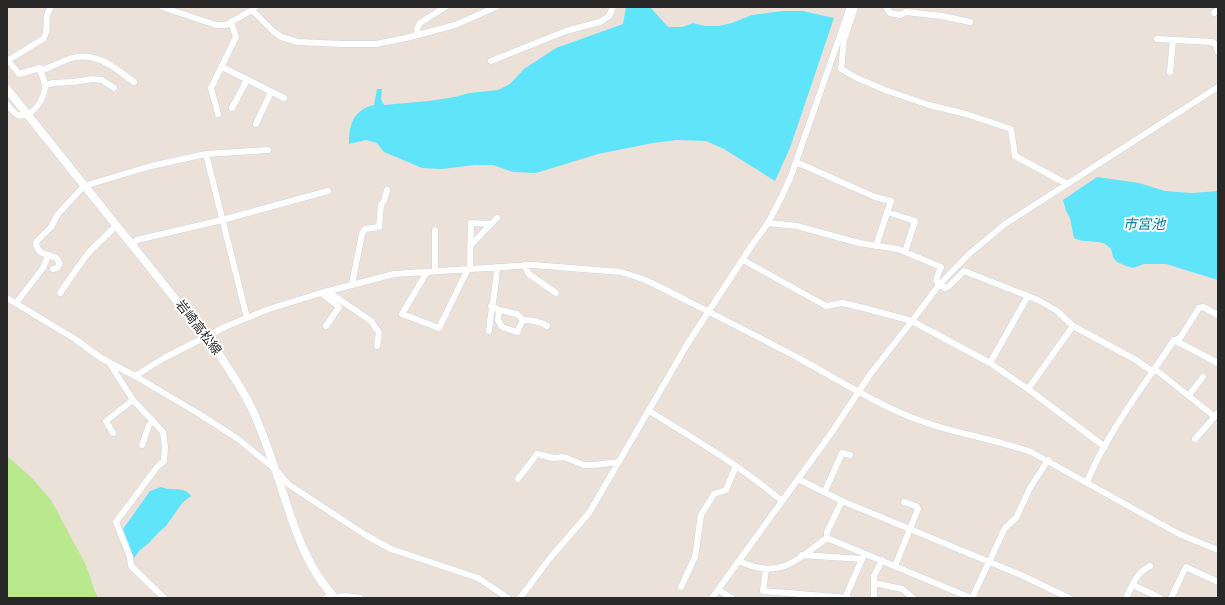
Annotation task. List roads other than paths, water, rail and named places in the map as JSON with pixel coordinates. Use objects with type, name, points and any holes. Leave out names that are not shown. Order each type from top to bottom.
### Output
[{"type":"main road","name":"岩崎高松線","points":[[7,89],[217,351],[252,409],[276,470],[302,548],[315,572],[331,596]]},
{"type":"street","points":[[7,104],[14,113],[20,115],[27,114],[42,100],[46,85],[40,68],[19,74],[8,60],[43,39],[47,34],[47,13],[52,7]]},
{"type":"street","points":[[162,7],[216,25],[226,25],[254,9],[273,31],[281,37],[298,42],[342,44],[376,44],[418,35],[455,25],[496,7]]},
{"type":"street","points":[[243,7],[246,14]]},
{"type":"street","points":[[418,35],[417,29],[420,23],[445,7]]},
{"type":"street","points":[[491,61],[566,31],[600,22],[609,16],[613,7]]},
{"type":"street","points":[[520,598],[550,558],[589,513],[708,312],[768,223],[782,196],[796,162],[850,7]]},
{"type":"street","points":[[855,7],[844,40],[841,69],[854,77],[885,90],[930,105],[966,114],[1010,129],[1015,156],[1066,184]]},
{"type":"street","points":[[886,7],[890,13],[900,15],[906,12],[942,16],[970,22]]},
{"type":"street","points":[[218,114],[211,88],[236,37],[231,22]]},
{"type":"street","points":[[1157,39],[1212,42],[1216,45],[1218,52]]},
{"type":"street","points":[[1170,72],[1173,40]]},
{"type":"street","points":[[40,71],[73,58],[84,56],[97,58],[134,82]]},
{"type":"street","points":[[222,67],[284,98]]},
{"type":"street","points":[[46,85],[52,83],[92,79],[102,80],[114,88]]},
{"type":"street","points":[[232,108],[247,80]]},
{"type":"street","points":[[712,598],[832,432],[871,373],[939,285],[969,254],[1005,224],[1218,86]]},
{"type":"street","points":[[256,124],[271,92]]},
{"type":"street","points":[[53,269],[59,265],[59,261],[56,257],[48,256],[40,252],[36,248],[36,242],[51,227],[58,214],[84,186],[151,166],[206,154],[268,150]]},
{"type":"street","points":[[206,154],[248,318]]},
{"type":"street","points":[[796,162],[874,197],[891,201],[876,246]]},
{"type":"street","points":[[352,284],[362,234],[365,229],[379,227],[381,205],[384,201],[387,190]]},
{"type":"street","points":[[131,245],[137,240],[222,220],[328,191]]},
{"type":"street","points":[[887,212],[915,221],[905,252]]},
{"type":"street","points":[[470,246],[497,218]]},
{"type":"street","points":[[427,272],[402,314],[439,328],[469,269],[471,223],[491,224]]},
{"type":"street","points":[[768,223],[797,226],[859,243],[898,249],[941,267],[936,280],[939,285],[945,288],[964,271],[1038,300],[1057,311],[1073,326],[1154,371],[1216,414],[1195,439]]},
{"type":"street","points":[[60,293],[90,251],[116,226]]},
{"type":"street","points":[[435,230],[436,271]]},
{"type":"street","points":[[16,303],[42,268],[48,256]]},
{"type":"street","points":[[743,260],[826,306],[842,303],[912,321],[990,363],[1028,389],[1105,447]]},
{"type":"street","points":[[135,376],[164,358],[205,337],[269,309],[352,284],[394,274],[533,264],[621,272],[643,279],[803,361],[858,392],[902,413],[923,422],[1018,447],[1048,460],[1179,534],[1218,550]]},
{"type":"street","points":[[524,265],[529,274],[556,293]]},
{"type":"street","points":[[489,331],[491,306],[496,285],[497,267]]},
{"type":"street","points":[[324,292],[339,307],[326,326]]},
{"type":"street","points":[[324,292],[371,321],[379,333],[377,346]]},
{"type":"street","points":[[990,363],[1028,296]]},
{"type":"street","points":[[7,298],[75,339],[109,363],[135,376],[202,415],[238,439],[276,470],[288,484],[380,544],[390,549],[478,578],[508,598]]},
{"type":"street","points":[[491,306],[499,310],[518,314],[523,320]]},
{"type":"street","points":[[1087,482],[1126,411],[1174,340],[1180,338],[1199,308],[1203,307],[1218,316]]},
{"type":"street","points":[[499,310],[498,320],[502,327],[517,332],[523,320]]},
{"type":"street","points":[[523,320],[532,320],[547,326]]},
{"type":"street","points":[[1028,389],[1073,326]]},
{"type":"street","points":[[1174,340],[1218,363]]},
{"type":"street","points":[[109,363],[133,400],[163,432],[165,447],[164,461],[157,467],[116,522],[130,556],[131,566],[164,598]]},
{"type":"street","points":[[1189,395],[1203,377]]},
{"type":"street","points":[[113,433],[106,421],[133,400]]},
{"type":"street","points":[[649,410],[715,451],[782,500]]},
{"type":"street","points":[[142,445],[149,424],[152,421]]},
{"type":"street","points":[[825,491],[842,453],[850,455]]},
{"type":"street","points":[[518,479],[537,454],[553,458],[564,457],[584,465],[619,462]]},
{"type":"street","points":[[802,556],[863,556],[882,560],[971,598],[1005,528],[1016,518],[1030,488],[1048,460]]},
{"type":"street","points":[[681,587],[695,557],[701,515],[714,494],[726,490],[736,466]]},
{"type":"street","points":[[798,480],[842,500],[1021,574],[1069,598]]},
{"type":"street","points":[[827,538],[827,532],[842,500]]},
{"type":"street","points":[[895,566],[918,509],[916,506],[904,502]]},
{"type":"street","points":[[739,561],[749,566],[773,569],[787,565],[827,538]]},
{"type":"street","points":[[827,538],[863,556]]},
{"type":"street","points":[[766,569],[763,591],[846,598],[863,556]]},
{"type":"street","points":[[874,598],[874,576],[882,560]]},
{"type":"street","points":[[1126,598],[1138,574],[1143,569],[1150,566]]},
{"type":"street","points":[[1171,598],[1186,567],[1218,582]]},
{"type":"street","points":[[874,583],[902,589],[913,598]]},
{"type":"street","points":[[1133,585],[1160,598]]},
{"type":"street","points":[[718,590],[732,598]]},
{"type":"street","points":[[331,596],[360,598]]},
{"type":"water","points":[[626,7],[650,7],[668,27],[682,27],[693,23],[705,26],[719,26],[732,23],[752,15],[783,11],[803,11],[834,18],[790,148],[775,181],[724,149],[706,141],[677,140],[653,143],[598,154],[536,173],[513,172],[493,165],[475,165],[442,169],[422,168],[384,152],[377,143],[366,140],[349,144],[351,125],[354,119],[361,111],[374,105],[377,89],[382,89],[381,99],[384,105],[428,101],[455,97],[469,93],[498,90],[510,84],[524,69],[556,48],[623,24]]},
{"type":"water","name":"市宮池","points":[[1097,177],[1139,183],[1165,191],[1192,193],[1218,191],[1218,280],[1166,264],[1144,264],[1133,268],[1126,266],[1117,262],[1113,257],[1111,249],[1104,243],[1074,238],[1070,218],[1063,200]]},
{"type":"water","points":[[161,487],[185,491],[191,496],[183,502],[166,526],[140,550],[134,558],[123,529],[150,491]]}]
